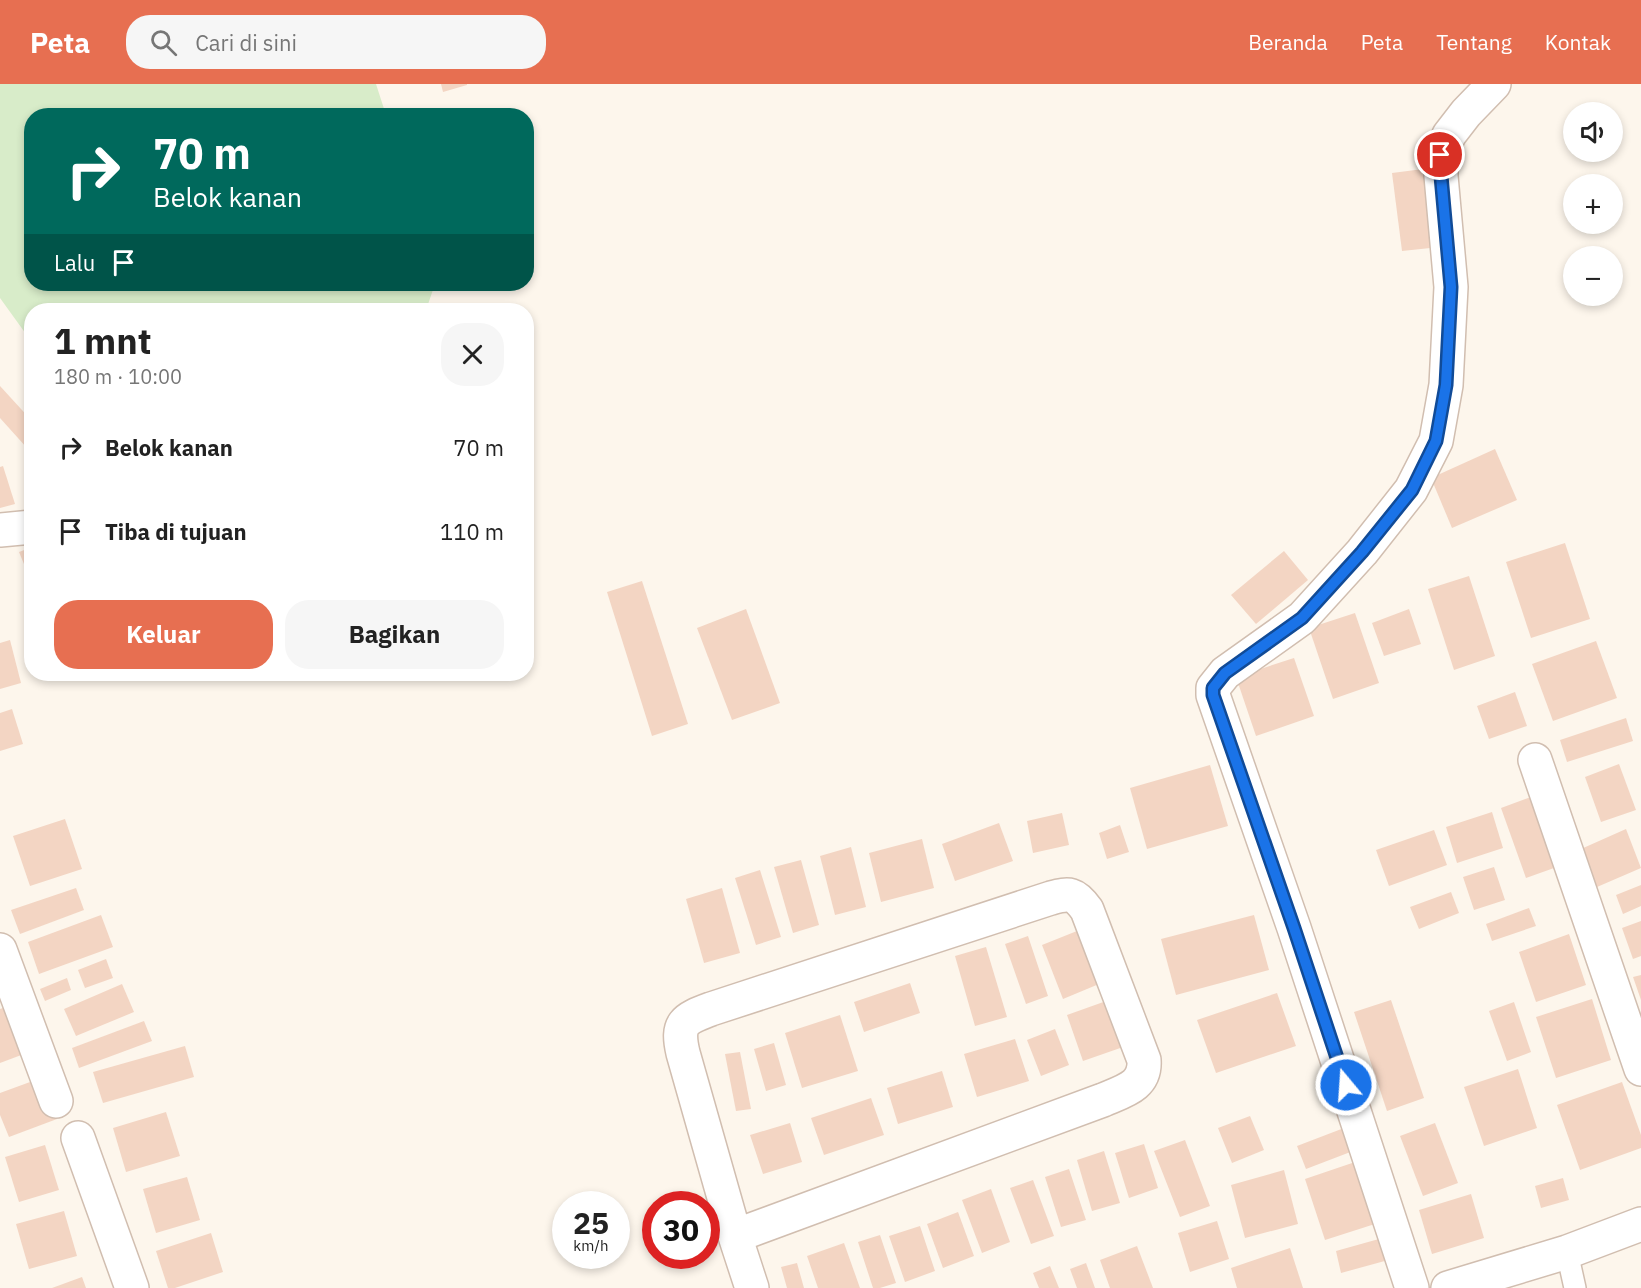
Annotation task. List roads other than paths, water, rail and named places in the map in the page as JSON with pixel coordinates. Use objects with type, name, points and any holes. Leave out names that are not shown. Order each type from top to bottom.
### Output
[{"type":"street","points":[[1412,1288],[1294,928],[1213,695],[1213,688],[1225,673],[1302,618],[1362,552],[1412,490],[1436,441],[1446,385],[1451,287],[1440,155],[1449,135],[1466,113],[1494,84]]},
{"type":"street","points":[[0,530],[24,528]]},
{"type":"street","points":[[1535,760],[1641,1069]]},
{"type":"street","points":[[735,1236],[1103,1100],[1132,1087],[1142,1078],[1145,1070],[1144,1059],[1087,910],[1081,901],[1075,896],[1066,894],[1050,898],[689,1018],[680,1030],[681,1044],[735,1236],[752,1288]]},
{"type":"street","points":[[0,950],[56,1101]]},
{"type":"street","points":[[78,1138],[132,1288]]},
{"type":"street","points":[[1448,1288],[1567,1252],[1641,1224]]},
{"type":"lane","points":[[1567,1252],[1575,1288]]}]
